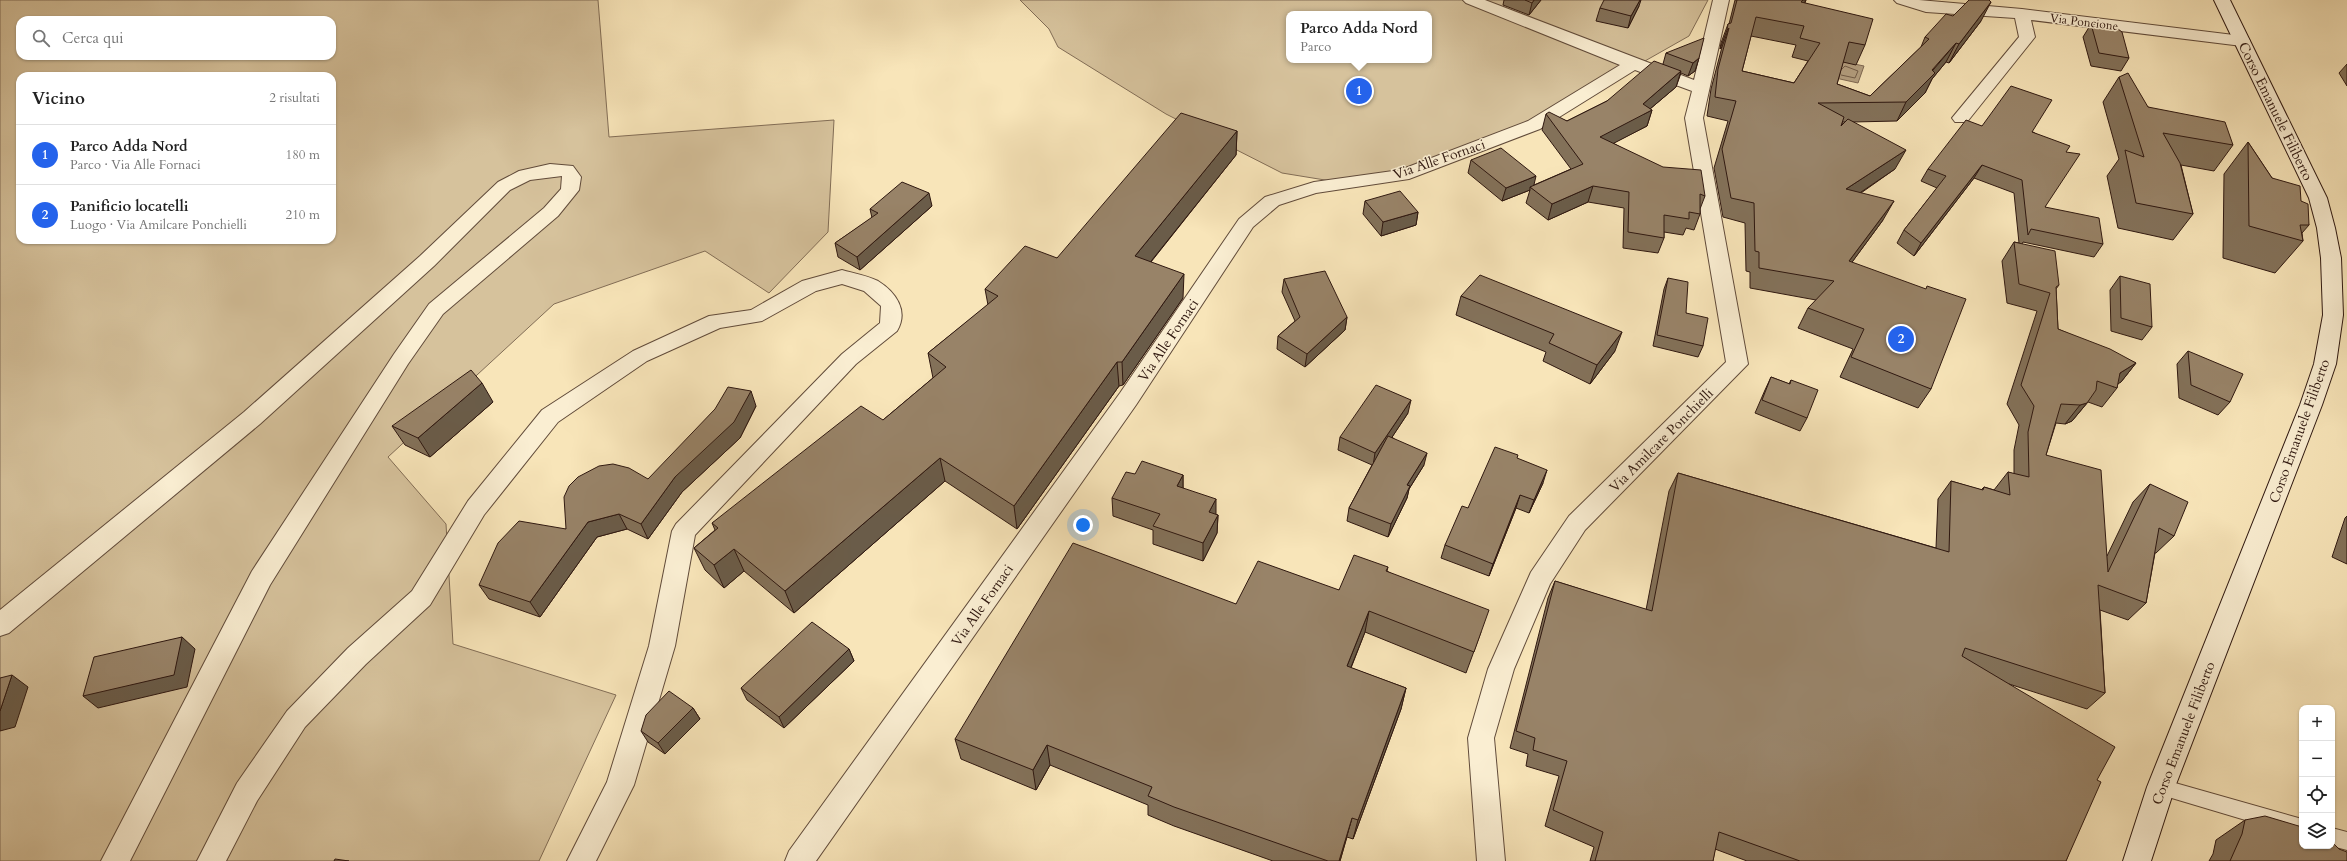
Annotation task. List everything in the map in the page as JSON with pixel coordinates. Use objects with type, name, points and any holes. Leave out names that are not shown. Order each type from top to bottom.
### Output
[{"type":"street","points":[[1471,0],[1633,64],[1702,89]]},
{"type":"street","name":"Via Amilcare Ponchielli","points":[[1491,861],[1481,738],[1501,669],[1540,579],[1577,523],[1738,364],[1694,118],[1702,89],[1710,34],[1720,0]]},
{"type":"street","name":"Via Poncione","points":[[1902,0],[1926,7],[2022,14],[2242,41]]},
{"type":"street","name":"Corso Emanuele Filiberto","points":[[2137,861],[2147,825],[2161,787],[2311,405],[2325,364],[2333,315],[2331,258],[2318,198],[2222,0]]},
{"type":"street","points":[[1960,118],[2027,37],[2022,14]]},
{"type":"street","name":"Via Alle Fornaci","points":[[800,861],[1128,399],[1246,223],[1272,201],[1314,188],[1403,176],[1534,125],[1633,64]]},
{"type":"street","points":[[0,625],[252,418],[427,261],[504,186],[525,175],[550,170],[567,170],[572,177],[570,190],[550,212],[436,309],[401,359],[261,578],[115,861]]},
{"type":"street","points":[[211,861],[247,792],[296,719],[357,656],[421,598],[476,508],[550,416],[640,356],[716,321],[755,316],[809,286],[842,277],[871,286],[891,304],[890,326],[849,359],[684,531],[662,646],[620,785],[581,861]]},
{"type":"street","points":[[2126,861],[2147,825]]},
{"type":"lane","points":[[2161,787],[2299,827]]},
{"type":"lane","points":[[2335,838],[2347,841]]},
{"type":"shaded area","points":[[0,0],[598,0],[609,137],[834,120],[828,232],[769,293],[705,251],[554,304],[388,457],[446,524],[453,644],[616,695],[539,861],[0,861]]},
{"type":"shaded area","points":[[1020,0],[1708,0],[1689,36],[1622,74],[1476,148],[1392,173],[1331,181],[1282,173],[1166,114],[1058,47],[1049,29]]},
{"type":"water","points":[[1840,61],[1864,66],[1858,83],[1831,77]]},
{"type":"building","points":[[1525,0],[1534,0],[1532,3]]},
{"type":"building","points":[[1604,0],[1640,0],[1631,16],[1600,8]]},
{"type":"building","points":[[1737,0],[1803,0],[1801,2],[1873,19],[1865,45],[1849,42],[1837,84],[1870,96],[1929,39],[1925,37],[1946,14],[1953,16],[1969,0],[1989,0],[1991,2],[1959,44],[1956,43],[1932,70],[1935,73],[1906,102],[1818,103],[1844,117],[1841,126],[1848,119],[1906,150],[1846,189],[1894,201],[1849,261],[1926,289],[1927,286],[1966,299],[1931,389],[1851,357],[1864,329],[1808,308],[1834,281],[1759,268],[1759,252],[1755,251],[1754,203],[1731,198],[1722,149],[1736,101],[1715,97],[1718,69],[1729,28],[1727,30],[1728,24],[1731,23]],"holes":[[[1756,17],[1804,26],[1800,38],[1820,43],[1794,83],[1742,71]]]},
{"type":"building","points":[[2091,24],[2118,29],[2122,32],[2129,58],[2099,53]]},
{"type":"building","points":[[1704,38],[1699,58],[1693,63],[1666,53]]},
{"type":"building","points":[[1654,61],[1681,71],[1643,104],[1652,110],[1600,137],[1663,167],[1701,170],[1705,196],[1700,194],[1700,214],[1689,212],[1689,219],[1664,215],[1664,238],[1628,232],[1629,192],[1593,186],[1552,204],[1530,187],[1583,164],[1546,114],[1549,112],[1567,121],[1607,101]]},
{"type":"building","points":[[2128,73],[2148,107],[2225,122],[2233,145],[2163,133],[2180,163],[2193,214],[2136,203],[2125,150],[2144,157],[2119,77]]},
{"type":"building","points":[[2011,86],[2052,100],[2032,132],[2070,146],[2066,152],[2080,154],[2045,207],[2099,218],[2103,244],[2031,229],[2028,235],[2022,180],[1982,165],[1921,243],[1904,230],[1946,176],[1928,169],[1966,120],[1982,126]]},
{"type":"building","points":[[1181,113],[1237,131],[1135,256],[1184,274],[1122,362],[1117,362],[1014,506],[940,458],[785,591],[734,549],[714,565],[694,548],[718,528],[712,523],[861,406],[883,420],[946,367],[928,353],[998,296],[985,289],[1025,246],[1057,258]]},
{"type":"building","points":[[2248,142],[2272,178],[2300,186],[2301,201],[2308,204],[2309,225],[2300,225],[2303,241],[2249,226]]},
{"type":"building","points":[[1501,148],[1536,176],[1506,188],[1471,160]]},
{"type":"building","points":[[902,182],[929,193],[857,257],[835,243],[878,213],[870,209]]},
{"type":"building","points":[[1400,191],[1418,212],[1383,222],[1365,201]]},
{"type":"building","points":[[2014,242],[2055,251],[2059,285],[2056,287],[2058,329],[2110,349],[2136,363],[2120,373],[2117,388],[2097,381],[2096,390],[2087,403],[2080,405],[2061,404],[2046,455],[2101,470],[2108,572],[2150,484],[2188,502],[2174,536],[2159,528],[2146,603],[2098,585],[2105,693],[1965,648],[1962,656],[2115,747],[2097,780],[2101,782],[2066,861],[1800,861],[1719,832],[1713,861],[1595,861],[1603,832],[1553,810],[1567,761],[1533,750],[1535,738],[1516,731],[1555,581],[1652,611],[1678,473],[1949,552],[1951,481],[1983,490],[1984,487],[2010,495],[2008,472],[2029,477],[2028,432],[2034,406],[2021,385],[2050,293],[2019,284]]},
{"type":"building","points":[[1325,271],[1347,317],[1307,354],[1278,336],[1300,317],[1284,279]]},
{"type":"building","points":[[1480,275],[1622,332],[1597,365],[1549,343],[1554,334],[1461,296]]},
{"type":"building","points":[[2120,276],[2150,284],[2152,327],[2121,318]]},
{"type":"building","points":[[1668,278],[1688,282],[1686,313],[1708,318],[1703,346],[1657,335]]},
{"type":"building","points":[[2188,351],[2243,374],[2230,402],[2191,385]]},
{"type":"building","points":[[471,370],[482,383],[418,438],[392,426]]},
{"type":"building","points":[[1771,377],[1790,384],[1791,380],[1818,390],[1807,418],[1762,400]]},
{"type":"building","points":[[1376,385],[1411,400],[1375,453],[1340,437]]},
{"type":"building","points":[[728,387],[751,391],[734,422],[675,477],[641,524],[619,514],[588,522],[530,602],[479,585],[498,543],[519,521],[566,529],[564,497],[569,486],[578,477],[599,466],[613,464],[629,468],[648,479],[715,409]]},
{"type":"building","points":[[1388,436],[1427,453],[1407,485],[1410,486],[1391,524],[1349,508]]},
{"type":"building","points":[[1495,447],[1518,455],[1517,458],[1547,470],[1534,500],[1520,495],[1493,564],[1445,545],[1462,506],[1468,508]]},
{"type":"building","points":[[1142,461],[1183,475],[1177,486],[1216,499],[1209,512],[1218,515],[1203,543],[1153,526],[1160,514],[1112,498],[1126,472],[1135,474]]},
{"type":"building","points":[[1073,543],[1236,604],[1258,561],[1339,590],[1354,555],[1388,567],[1386,571],[1489,610],[1474,652],[1369,611],[1347,666],[1406,688],[1358,820],[1352,818],[1339,861],[1328,861],[1174,807],[1148,796],[1152,787],[1047,745],[1033,770],[955,739]]},
{"type":"building","points":[[812,622],[849,649],[779,717],[741,688]]},
{"type":"building","points":[[182,637],[174,675],[83,696],[94,657]]},
{"type":"building","points":[[12,675],[0,711],[0,678]]},
{"type":"building","points":[[669,691],[693,708],[658,743],[641,731],[646,715]]},
{"type":"building","points":[[2265,816],[2299,826],[2299,849],[2335,849],[2335,845],[2339,849],[2347,852],[2347,861],[2230,861],[2242,834],[2245,820]]},
{"type":"building","points":[[335,859],[349,861],[334,861]]},
{"type":"place","name":"Parco Adda Nord","points":[[1359,91]]},
{"type":"place","name":"Panificio locatelli","points":[[1901,339]]}]
